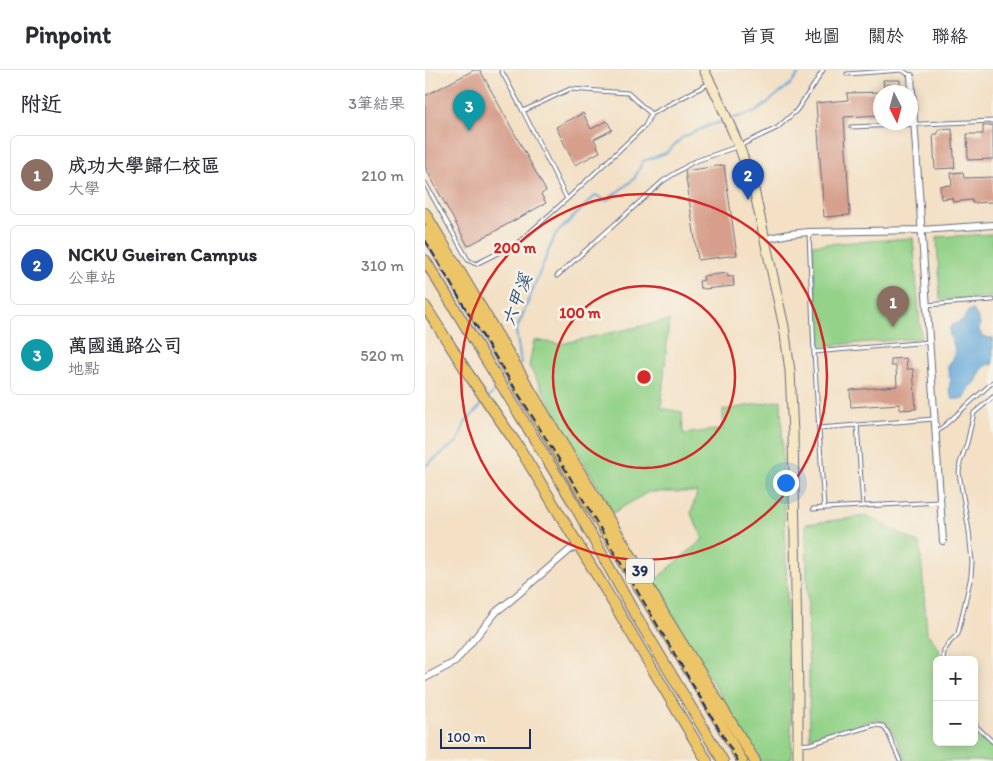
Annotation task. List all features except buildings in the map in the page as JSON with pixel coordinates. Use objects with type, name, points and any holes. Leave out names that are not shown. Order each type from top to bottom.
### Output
[{"type":"main road","name":"39","points":[[425,213],[673,629],[755,761]]},
{"type":"main road","name":"39","points":[[425,230],[742,761]]},
{"type":"main road","name":"39","points":[[425,260],[573,502],[631,607],[723,761]]},
{"type":"main road","points":[[442,260],[475,298]]},
{"type":"main road","name":"39","points":[[425,306],[469,375],[520,449],[707,761]]},
{"type":"main road","points":[[673,629],[685,664]]},
{"type":"street","points":[[704,70],[738,144],[753,185],[784,327],[790,371],[793,434],[798,745],[796,760]]},
{"type":"street","points":[[911,76],[912,85]]},
{"type":"street","points":[[914,130],[943,541]]},
{"type":"street","points":[[765,239],[809,232],[921,230],[993,225]]},
{"type":"street","points":[[425,678],[455,662],[497,611],[571,549],[579,547]]},
{"type":"lane","points":[[501,70],[567,199]]},
{"type":"lane","points":[[557,276],[663,181],[693,162],[777,128],[796,111],[823,70]]},
{"type":"lane","points":[[847,74],[902,70],[911,76]]},
{"type":"lane","points":[[425,183],[468,260],[476,264],[518,243],[645,126],[651,114],[710,83]]},
{"type":"lane","points":[[523,112],[570,89],[628,93],[651,114]]},
{"type":"lane","points":[[918,124],[993,120]]},
{"type":"lane","points":[[851,127],[873,126]]},
{"type":"lane","points":[[809,232],[814,352],[824,508]]},
{"type":"lane","points":[[926,305],[993,300]]},
{"type":"lane","points":[[814,352],[929,342]]},
{"type":"lane","points":[[935,434],[993,382]]},
{"type":"lane","points":[[943,656],[943,651],[958,634],[971,576],[972,562],[969,531],[959,474],[960,464],[974,413],[993,397]]},
{"type":"lane","points":[[819,428],[934,419]]},
{"type":"lane","points":[[857,425],[863,506]]},
{"type":"lane","points":[[813,509],[940,502]]},
{"type":"lane","points":[[798,745],[810,744],[874,725],[883,726],[900,761]]},
{"type":"lane","points":[[978,728],[993,742]]},
{"type":"green space","points":[[993,234],[993,297],[940,300],[937,237]]},
{"type":"green space","points":[[913,238],[921,338],[820,346],[812,245]]},
{"type":"green space","points":[[669,320],[661,408],[682,412],[683,434],[723,429],[723,410],[781,400],[792,757],[787,761],[759,761],[653,582],[703,539],[691,514],[697,492],[648,492],[613,513],[529,366],[534,340],[560,344]]},
{"type":"green space","points":[[868,516],[920,544],[927,633],[939,648],[940,656],[933,656],[933,746],[978,746],[978,733],[988,745],[993,747],[993,761],[906,761],[887,722],[876,720],[810,738],[806,524]]},
{"type":"water","points":[[973,310],[977,315],[981,333],[987,338],[993,337],[993,365],[988,364],[982,370],[964,399],[953,399],[949,390],[951,381],[948,372],[948,366],[955,353],[950,336],[951,326],[963,320],[968,311]]},
{"type":"waterway","name":"六甲溪","points":[[730,119],[756,112],[793,82],[801,70]]},
{"type":"waterway","name":"六甲溪","points":[[519,365],[521,363],[516,331],[555,235],[596,195],[606,201],[634,179],[643,161],[666,153],[683,137],[725,121]]},
{"type":"waterway","name":"六甲溪","points":[[488,398],[499,387]]},
{"type":"waterway","name":"六甲溪","points":[[425,466],[458,441],[465,423],[483,403]]},
{"type":"railway","points":[[425,240],[568,474],[738,761]]},
{"type":"place","name":"萬國通路公司","points":[[469,131]]},
{"type":"place","name":"NCKU Gueiren Campus","points":[[748,200]]},
{"type":"place","name":"成功大學歸仁校區","points":[[893,327]]}]
